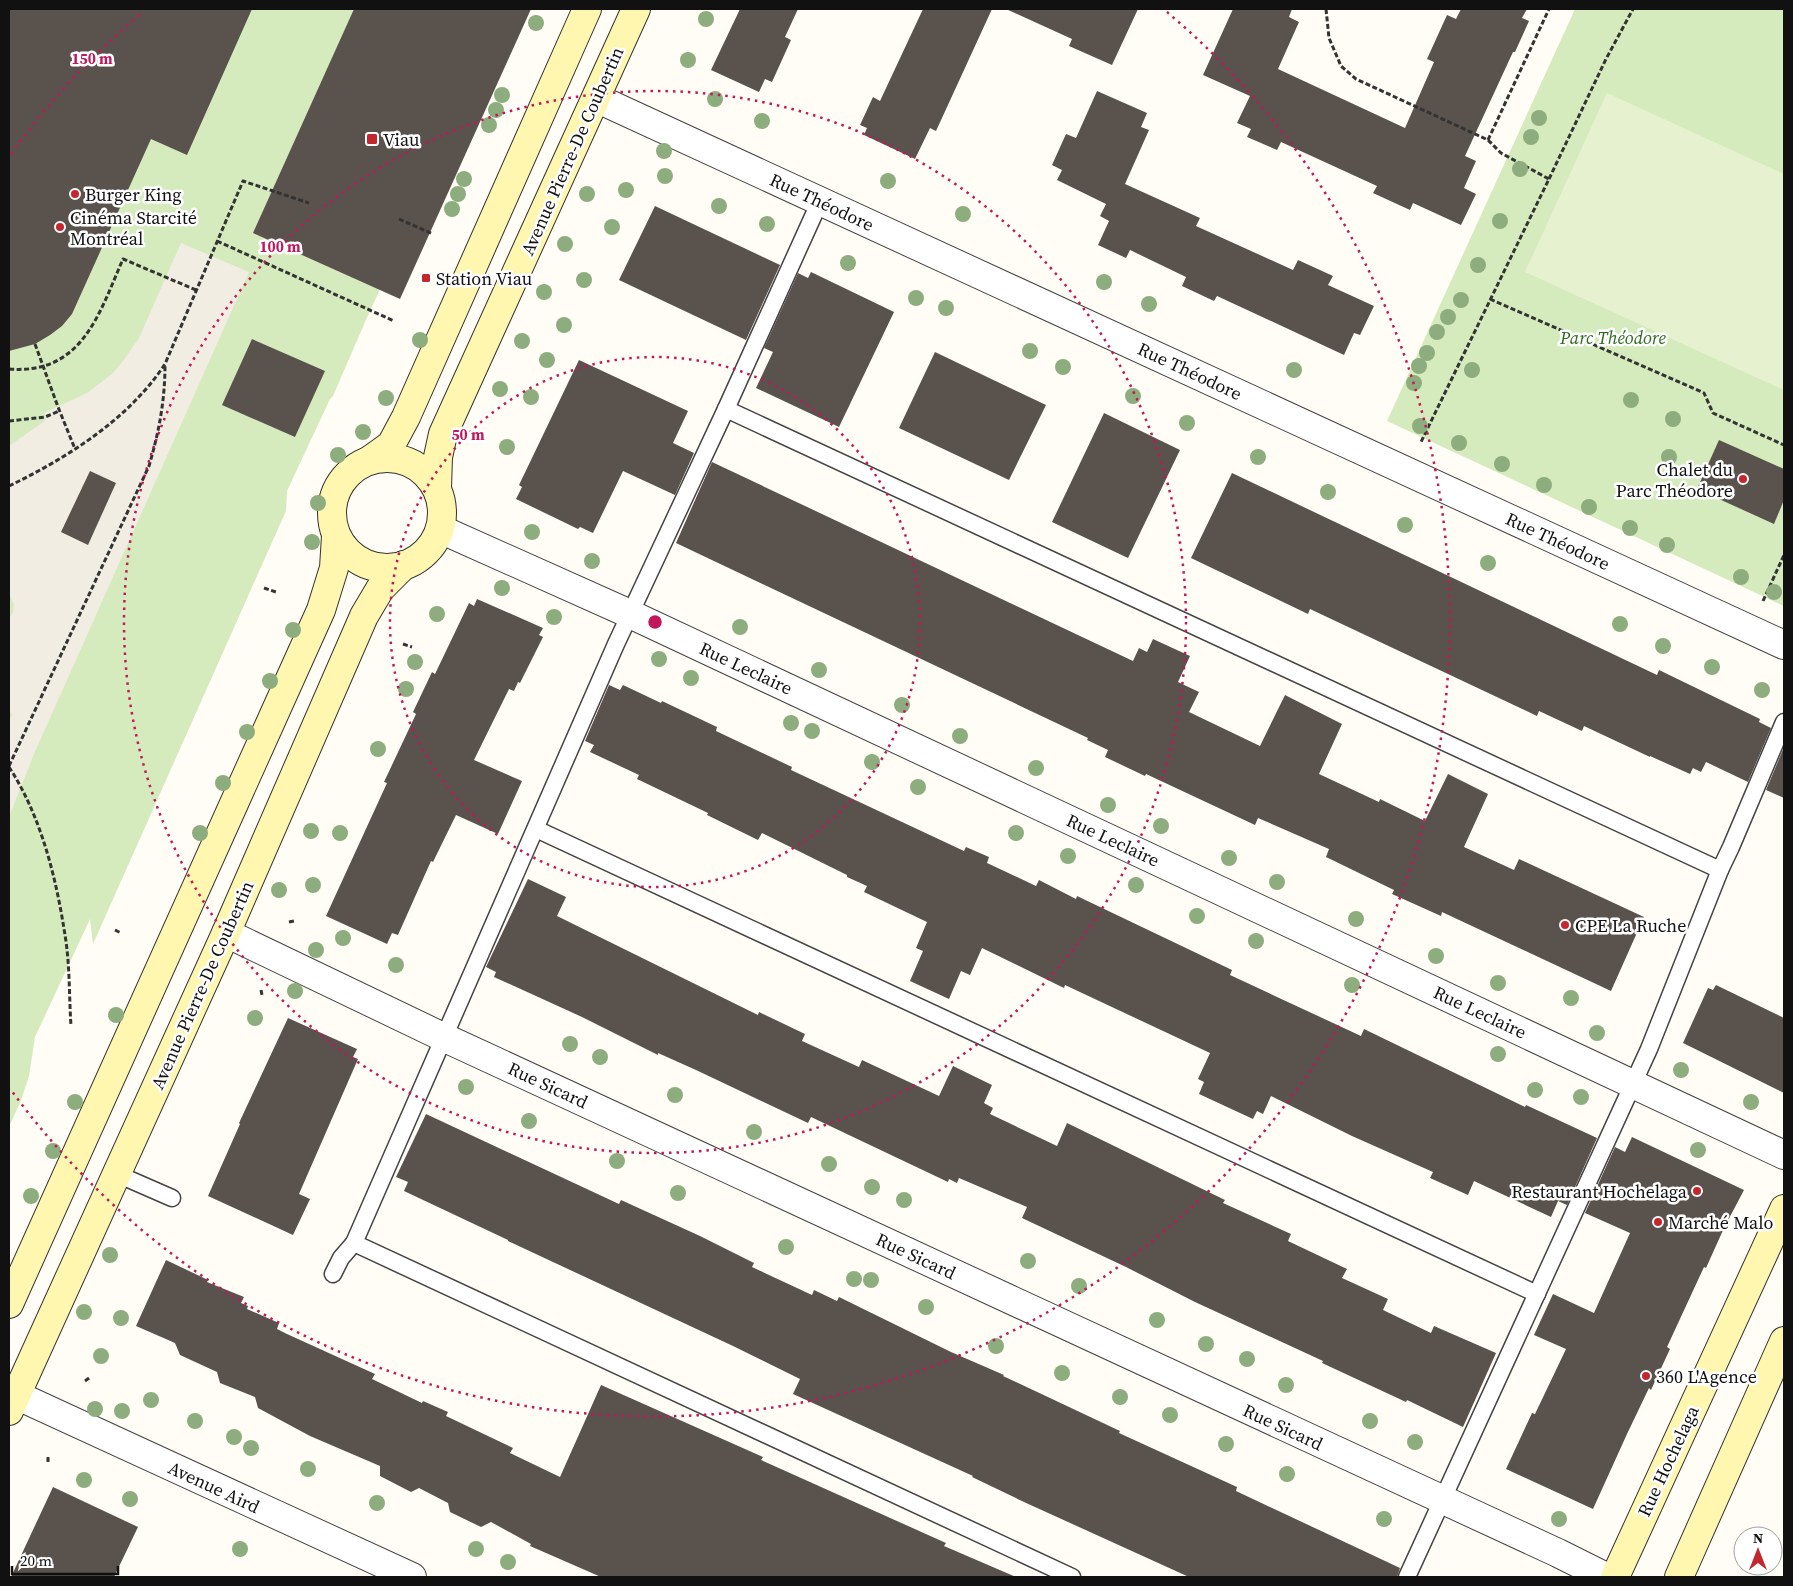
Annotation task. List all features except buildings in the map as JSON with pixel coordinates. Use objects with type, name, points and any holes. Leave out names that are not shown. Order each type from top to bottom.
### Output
[{"type":"street","points":[[9,1304],[321,610],[334,568],[336,536],[331,517],[332,499],[340,483],[353,469],[370,460],[391,444],[406,417],[587,9]]},
{"type":"street","name":"Avenue Pierre-De Coubertin","points":[[437,488],[438,457],[443,434],[636,9]]},
{"type":"street","name":"Rue Théodore","points":[[596,98],[1784,645]]},
{"type":"street","points":[[336,536],[347,552],[362,563],[384,568],[404,565],[419,558],[434,542],[440,529],[441,499],[437,488],[426,473],[409,462],[390,457],[370,460]]},
{"type":"street","name":"Rue Leclaire","points":[[440,529],[630,614],[1784,1155]]},
{"type":"street","name":"Avenue Pierre-De Coubertin","points":[[12,1403],[226,933],[364,616],[380,589],[404,565]]},
{"type":"street","name":"Rue Sicard","points":[[226,933],[443,1037],[1558,1553],[1606,1577]]},
{"type":"street","name":"Rue Hochelaga","points":[[1615,1577],[1784,1209]]},
{"type":"street","points":[[1679,1577],[1784,1341]]},
{"type":"street","name":"Avenue Aird","points":[[12,1403],[412,1577]]},
{"type":"lane","points":[[333,1274],[341,1258],[354,1243],[630,614],[820,201]]},
{"type":"lane","points":[[726,408],[1720,870]]},
{"type":"lane","points":[[1407,1577],[1649,1048],[1720,870],[1784,722]]},
{"type":"lane","points":[[536,828],[1537,1294]]},
{"type":"lane","points":[[117,1174],[172,1198]]},
{"type":"lane","points":[[354,1243],[1072,1577]]},
{"type":"path","points":[[1326,9],[1329,38],[1341,66],[1356,79],[1488,140],[1501,152],[1549,179]]},
{"type":"path","points":[[1488,140],[1549,9]]},
{"type":"path","points":[[1421,442],[1606,59],[1633,9]]},
{"type":"path","points":[[9,486],[32,475],[75,449],[118,416],[152,383],[165,364],[243,181],[309,203]]},
{"type":"path","points":[[399,219],[433,234]]},
{"type":"path","points":[[218,241],[394,321]]},
{"type":"path","points":[[9,369],[43,367],[68,354],[87,334],[96,321],[123,259],[196,290]]},
{"type":"path","points":[[1490,299],[1704,393],[1713,413],[1784,445]]},
{"type":"path","points":[[35,344],[75,449]]},
{"type":"path","points":[[71,1026],[65,936],[55,879],[39,828],[9,767],[149,466],[160,429],[165,390],[165,364]]},
{"type":"path","points":[[9,421],[45,417],[59,411]]},
{"type":"path","points":[[1763,602],[1784,555]]},
{"type":"path","points":[[264,588],[276,592]]},
{"type":"path","points":[[403,644],[412,647]]},
{"type":"path","points":[[289,922],[294,920]]},
{"type":"path","points":[[115,930],[121,933]]},
{"type":"path","points":[[261,990],[262,996]]},
{"type":"path","points":[[85,1381],[89,1378]]},
{"type":"path","points":[[48,1457],[48,1462]]},
{"type":"green space","points":[[9,9],[509,9],[365,322],[333,396],[287,491],[286,511],[93,944],[90,919],[35,1037],[29,1076],[9,1127]]},
{"type":"green space","name":"Parc Théodore","points":[[1575,9],[1784,9],[1784,606],[1387,421]]},
{"type":"green space","points":[[1607,93],[1784,174],[1784,390],[1525,272]]},
{"type":"shaded area","points":[[181,243],[249,272],[34,754],[9,817],[9,722],[12,715],[9,710],[9,619],[14,605],[9,593],[9,446],[46,420],[44,413],[87,393],[112,374],[139,338]]},
{"type":"place","name":"Viau","points":[[372,139]]},
{"type":"place","name":"Burger King","points":[[75,194]]},
{"type":"place","name":"Cinéma Starcité Montréal","points":[[60,227]]},
{"type":"place","name":"Station Viau","points":[[426,278]]},
{"type":"place","name":"Chalet du Parc Théodore","points":[[1743,479]]},
{"type":"place","name":"CPE La Ruche","points":[[1565,925]]},
{"type":"place","name":"Restaurant Hochelaga","points":[[1697,1191]]},
{"type":"place","name":"Marché Malo","points":[[1658,1222]]},
{"type":"place","name":"360 L'Agence","points":[[1646,1376]]}]
